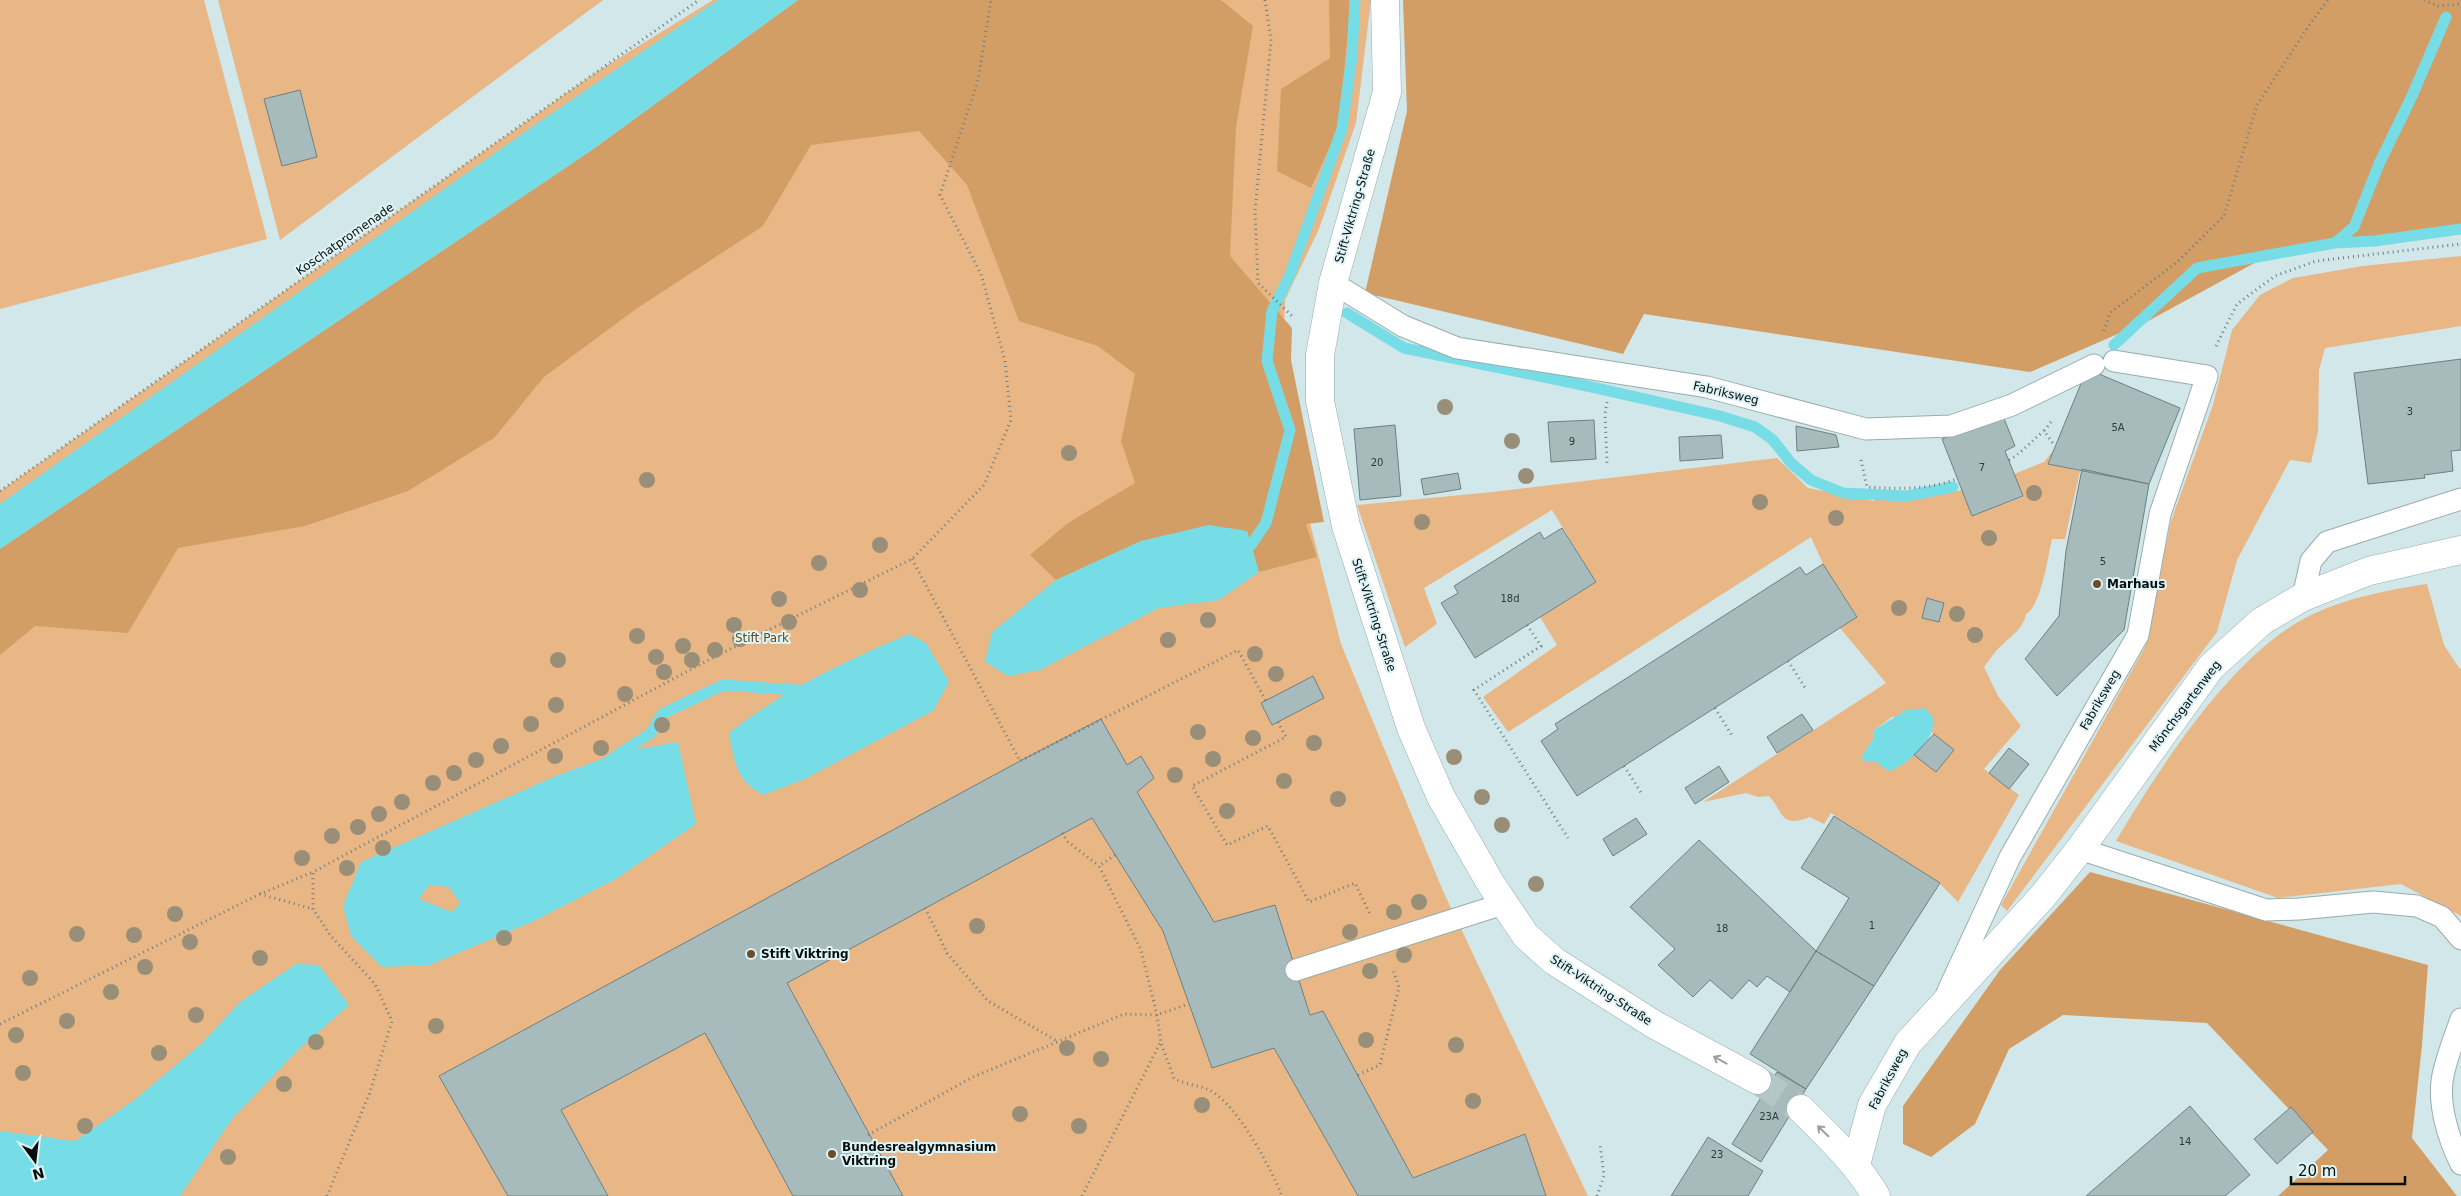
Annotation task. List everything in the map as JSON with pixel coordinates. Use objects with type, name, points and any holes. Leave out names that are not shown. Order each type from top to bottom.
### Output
[{"type":"street","name":"Stift-Viktring-Straße","points":[[1386,0],[1387,92],[1333,283],[1320,355],[1320,401],[1346,526],[1411,728],[1441,796],[1503,904],[1526,936],[1554,961],[1655,1025],[1757,1080]]},
{"type":"street","name":"Mönchsgartenweg","points":[[2080,849],[2212,667],[2262,621],[2303,597],[2368,571],[2461,550]]},
{"type":"street","name":"Fabriksweg","points":[[1851,1159],[1872,1105],[1908,1043],[2042,896],[2080,849]]},
{"type":"street","points":[[1801,1109],[1851,1159],[1876,1196]]},
{"type":"lane","name":"Fabriksweg","points":[[1333,283],[1403,326],[1457,348],[1707,387],[1866,429],[1951,426],[2012,404],[2104,363]]},
{"type":"lane","points":[[2104,363],[2207,376]]},
{"type":"lane","name":"Fabriksweg","points":[[1942,1004],[2010,857],[2138,635],[2160,514],[2207,376]]},
{"type":"lane","points":[[2303,597],[2311,561],[2327,542],[2461,499]]},
{"type":"lane","points":[[2080,849],[2266,910],[2300,909],[2373,902],[2417,906],[2442,917],[2461,939]]},
{"type":"lane","points":[[1296,970],[1503,904]]},
{"type":"lane","points":[[2461,1020],[2443,1073],[2441,1102],[2455,1152],[2461,1164]]},
{"type":"path","name":"Koschatpromenade","points":[[0,492],[699,0]]},
{"type":"path","points":[[0,1024],[260,894],[313,872],[716,656],[912,559],[984,485],[1011,420],[1005,361],[981,274],[940,195],[978,80],[991,0]]},
{"type":"path","points":[[1265,0],[1271,40],[1255,211],[1258,283],[1296,320]]},
{"type":"path","points":[[2104,363],[2110,313],[2177,262],[2224,216],[2257,105],[2328,0]]},
{"type":"path","points":[[2424,0],[2438,6],[2461,4]]},
{"type":"path","points":[[2207,376],[2212,352],[2237,304],[2275,276],[2316,261],[2461,244]]},
{"type":"path","points":[[1608,397],[1605,414],[1608,464]]},
{"type":"path","points":[[1853,426],[1867,487],[1912,489],[1945,484],[1958,479]]},
{"type":"path","points":[[2009,460],[2026,450],[2030,443],[2044,431]]},
{"type":"path","points":[[912,559],[1020,761],[1238,650],[1266,701]]},
{"type":"path","points":[[1527,625],[1541,646],[1474,690],[1568,838]]},
{"type":"path","points":[[1788,661],[1806,689]]},
{"type":"path","points":[[1715,708],[1733,737]]},
{"type":"path","points":[[1278,722],[1286,737],[1192,786],[1227,845],[1268,826],[1309,902],[1355,883],[1383,942],[1399,987],[1380,1065],[1358,1075]]},
{"type":"path","points":[[1624,766],[1642,794]]},
{"type":"path","points":[[1062,833],[1068,842],[1099,866],[1141,950],[1157,1015],[1160,1043],[1174,1078],[1211,1091],[1237,1116],[1272,1169],[1282,1196]]},
{"type":"path","points":[[1099,866],[1115,855]]},
{"type":"path","points":[[313,872],[313,909],[330,936],[375,984],[392,1021],[370,1092],[327,1196]]},
{"type":"path","points":[[260,894],[313,909]]},
{"type":"path","points":[[925,908],[947,953],[988,1001],[1058,1041]]},
{"type":"path","points":[[868,1135],[973,1077],[1058,1041],[1124,1014],[1157,1015],[1188,1004]]},
{"type":"path","points":[[1082,1196],[1160,1043]]},
{"type":"path","points":[[1597,1196],[1604,1176],[1600,1144]]},
{"type":"green space","points":[[0,0],[204,0],[267,239],[0,309]]},
{"type":"green space","points":[[218,0],[603,0],[280,240]]},
{"type":"green space","name":"Stift Park","points":[[713,0],[1371,0],[1356,123],[1319,229],[1285,300],[1281,410],[1341,644],[1443,891],[1588,1196],[0,1196],[0,491],[598,71]]},
{"type":"green space","points":[[2461,256],[2461,326],[2325,348],[2319,370],[2318,431],[2311,463],[2290,460],[2237,560],[2217,632],[2007,911],[2001,905],[2145,647],[2171,521],[2213,405],[2232,330],[2260,295],[2293,278],[2363,266]]},
{"type":"green space","points":[[2054,450],[2048,464],[2080,471],[2065,539],[2052,539],[2040,592],[2036,601],[2026,614],[2020,628],[1997,650],[1984,667],[1998,696],[2021,726],[1984,769],[2019,795],[1958,902],[1938,882],[1831,813],[1824,824],[1810,817],[1793,821],[1788,820],[1769,796],[1758,797],[1746,793],[1703,802],[1886,683],[1840,628],[1857,616],[1823,564],[1811,537],[1508,732],[1483,697],[1557,645],[1540,617],[1596,582],[1552,510],[1424,588],[1437,624],[1405,647],[1357,505],[1493,492],[1777,458],[1808,488],[1874,501],[1877,497],[1924,498],[1962,490],[1972,516],[2023,497],[2014,474],[2044,462]],"holes":[[[1892,717],[1933,718],[1932,733],[1954,750],[1936,772],[1914,755],[1895,761],[1861,758],[1873,739],[1874,730]]]},
{"type":"green space","points":[[2427,584],[2444,645],[2461,669],[2461,916],[2401,884],[2278,898],[2116,841],[2154,780],[2201,714],[2255,655],[2284,631],[2313,614],[2341,603],[2369,595]]},
{"type":"shaded area","points":[[798,0],[1221,0],[1253,26],[1236,127],[1230,256],[1292,328],[1291,360],[1324,522],[1306,524],[1317,557],[1259,572],[1247,531],[1141,541],[1056,580],[1030,555],[1068,523],[1135,483],[1121,441],[1135,374],[1098,346],[1019,321],[967,185],[919,131],[811,145],[763,226],[636,309],[544,377],[494,438],[408,491],[305,526],[178,548],[128,633],[35,626],[0,655],[0,549],[592,150]]},
{"type":"shaded area","points":[[1329,0],[1351,0],[1339,127],[1311,188],[1277,171],[1281,89],[1330,58]]},
{"type":"shaded area","points":[[1403,0],[2461,0],[2461,229],[2379,241],[2335,243],[2260,260],[2150,320],[2030,372],[1644,314],[1623,354],[1365,293],[1407,111]]},
{"type":"shaded area","points":[[2090,872],[2428,965],[2412,1138],[2457,1196],[2278,1196],[2328,1150],[2207,1023],[2063,1015],[2009,1049],[1975,1124],[1931,1157],[1903,1144],[1903,1106],[2000,970]]},
{"type":"water","points":[[718,0],[798,0],[592,150],[0,549],[0,504],[529,129]]},
{"type":"water","points":[[1209,525],[1247,531],[1259,572],[1219,600],[1159,608],[1040,670],[1008,676],[985,662],[992,632],[1056,580],[1141,541]]},
{"type":"water","points":[[909,634],[926,643],[949,682],[933,711],[805,779],[763,795],[747,783],[735,761],[729,733],[793,690],[862,655]]},
{"type":"water","points":[[1925,708],[1933,718],[1931,734],[1924,745],[1906,762],[1888,771],[1876,762],[1865,762],[1861,758],[1873,739],[1874,730],[1906,710]]},
{"type":"water","points":[[678,742],[696,824],[616,879],[532,922],[430,965],[382,967],[351,936],[343,906],[361,862],[556,776],[621,752]],"holes":[[[429,885],[449,887],[460,903],[452,912],[419,899]]]},
{"type":"water","points":[[296,964],[319,965],[349,1005],[297,1051],[232,1119],[180,1196],[0,1196],[0,1131],[75,1141],[133,1101],[201,1044],[240,1002]]},
{"type":"building","points":[[300,90],[317,157],[282,166],[264,99]]},
{"type":"building","points":[[2461,359],[2461,450],[2451,451],[2453,471],[2424,475],[2425,478],[2368,484],[2354,373]]},
{"type":"building","points":[[2087,369],[2180,408],[2149,484],[2048,464]]},
{"type":"building","points":[[2003,416],[2015,446],[2005,451],[2023,496],[1972,516],[1942,439]]},
{"type":"building","points":[[1594,420],[1596,459],[1551,462],[1548,422]]},
{"type":"building","points":[[1395,425],[1401,496],[1360,500],[1354,429]]},
{"type":"building","points":[[1796,426],[1836,435],[1839,447],[1797,451]]},
{"type":"building","points":[[1721,435],[1723,458],[1680,461],[1679,437]]},
{"type":"building","name":"Marhaus","points":[[2082,469],[2149,484],[2124,630],[2057,696],[2025,659],[2059,616],[2066,551]]},
{"type":"building","points":[[1458,473],[1461,489],[1424,495],[1421,479]]},
{"type":"building","points":[[1562,528],[1596,582],[1475,658],[1441,603],[1458,593],[1454,586],[1540,532],[1544,539]]},
{"type":"building","points":[[1823,564],[1857,617],[1577,796],[1541,741],[1558,729],[1555,724],[1800,567],[1806,575]]},
{"type":"building","points":[[1927,598],[1944,603],[1939,622],[1922,618]]},
{"type":"building","points":[[1313,676],[1324,698],[1272,725],[1261,703]]},
{"type":"building","points":[[1802,714],[1813,730],[1777,753],[1767,737]]},
{"type":"building","name":"Stift Viktring","points":[[1101,719],[1127,765],[1141,756],[1154,778],[1137,792],[1214,922],[1275,905],[1310,1015],[1323,1011],[1413,1178],[1525,1134],[1546,1196],[1358,1196],[1274,1048],[1212,1068],[1163,931],[1092,818],[787,983],[903,1196],[793,1196],[705,1033],[561,1110],[608,1196],[508,1196],[439,1076]]},
{"type":"building","points":[[1934,734],[1954,750],[1936,772],[1914,755]]},
{"type":"building","points":[[2009,748],[2029,764],[2009,789],[1989,773]]},
{"type":"building","points":[[1719,766],[1729,782],[1695,804],[1685,788]]},
{"type":"building","points":[[1834,816],[1940,883],[1874,986],[1816,951],[1849,898],[1801,868]]},
{"type":"building","points":[[1636,818],[1647,834],[1613,856],[1603,839]]},
{"type":"building","points":[[1699,840],[1816,951],[1790,992],[1767,976],[1757,987],[1749,980],[1732,999],[1710,980],[1693,997],[1658,965],[1675,949],[1630,907]]},
{"type":"building","points":[[1816,951],[1874,986],[1806,1089],[1750,1054]]},
{"type":"building","points":[[1777,1072],[1806,1089],[1761,1162],[1732,1144]]},
{"type":"building","points":[[2190,1106],[2250,1175],[2225,1196],[2086,1196]]},
{"type":"building","points":[[2291,1107],[2313,1132],[2277,1164],[2254,1139]]},
{"type":"building","points":[[1708,1137],[1763,1171],[1748,1196],[1671,1196]]},
{"type":"waterway","points":[[1251,545],[1266,523],[1290,430],[1267,361],[1272,311],[1289,277],[1342,129],[1352,56],[1355,0]]},
{"type":"waterway","points":[[2114,345],[2197,268],[2335,243],[2354,227],[2379,164],[2412,96],[2446,17]]},
{"type":"waterway","points":[[2335,243],[2375,241],[2461,229]]},
{"type":"waterway","points":[[1347,313],[1404,348],[1587,386],[1720,416],[1755,427],[1773,440],[1791,463],[1811,480],[1843,493],[1907,496],[1953,487]]},
{"type":"waterway","points":[[611,759],[651,733],[662,714],[723,685],[810,691]]},
{"type":"tunnel","points":[[1757,1080],[1801,1109]]},
{"type":"place","name":"Marhaus","points":[[2097,584]]},
{"type":"place","name":"Stift Viktring","points":[[751,954]]},
{"type":"place","name":"Bundesrealgymnasium Viktring","points":[[832,1154]]}]
